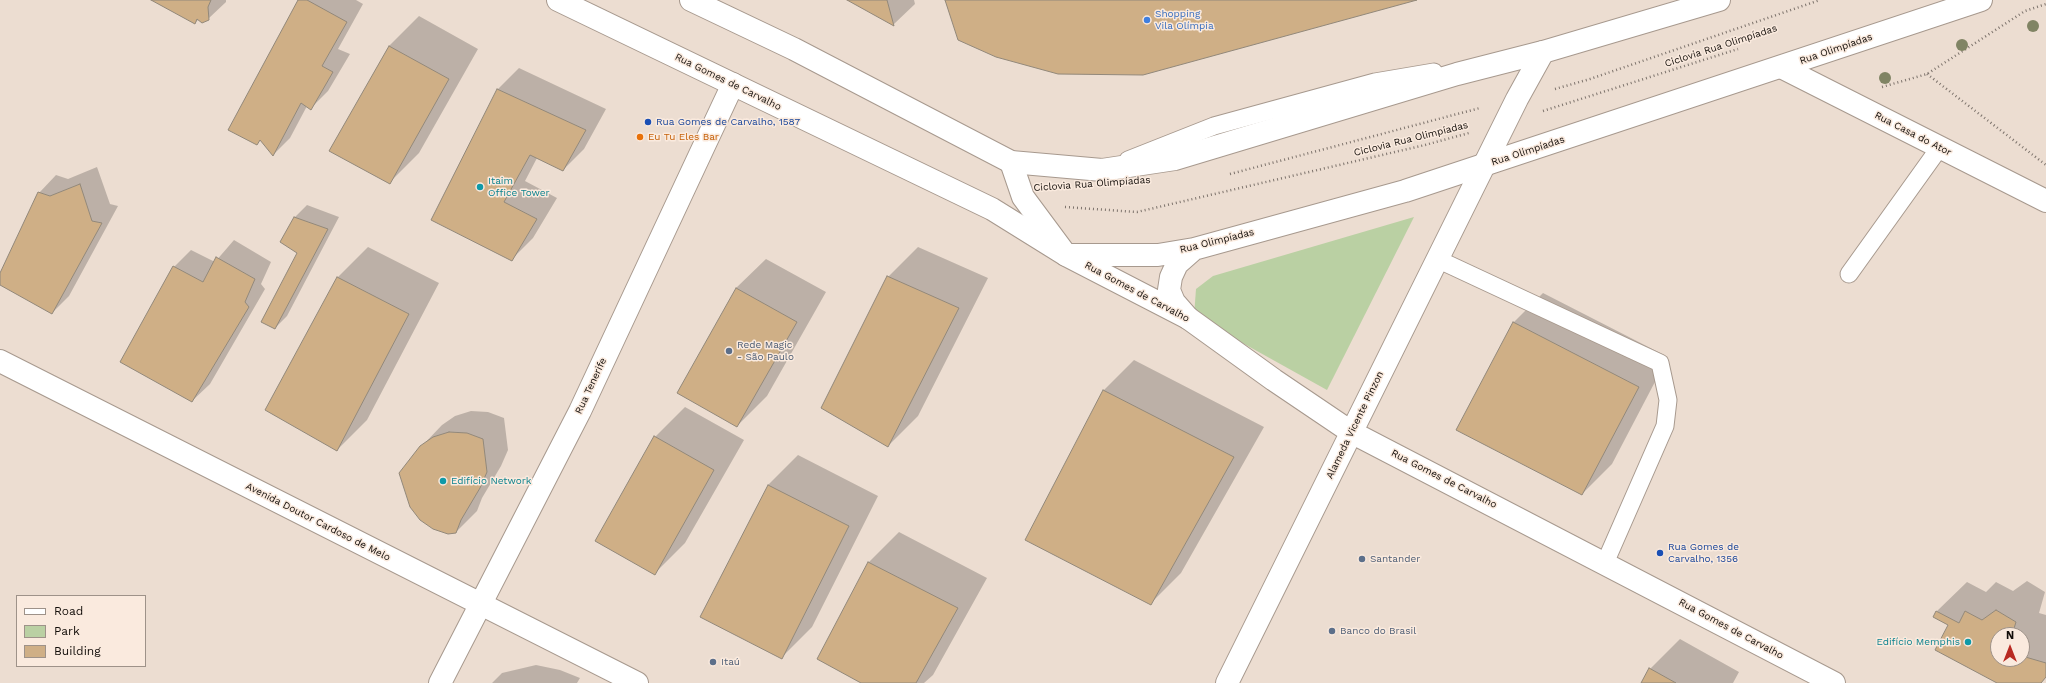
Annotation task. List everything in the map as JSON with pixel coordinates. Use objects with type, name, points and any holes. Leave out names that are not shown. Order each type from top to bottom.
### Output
[{"type":"street","name":"Rua Gomes de Carvalho","points":[[558,0],[992,209],[1066,255],[1188,318],[1274,380],[1351,432],[1834,683]]},
{"type":"street","points":[[691,0],[794,49],[1011,162],[1102,170],[1175,159],[1470,71],[1543,52],[1719,0]]},
{"type":"street","name":"Rua Olimpíadas","points":[[1066,255],[1158,255],[1194,249],[1405,191],[1981,0]]},
{"type":"street","name":"Alameda Vicente Pinzon","points":[[1227,683],[1483,166],[1543,52]]},
{"type":"street","name":"Rua Casa do Ator","points":[[1781,67],[2046,201]]},
{"type":"street","name":"Rua Tenerife","points":[[440,683],[580,411],[733,84]]},
{"type":"street","name":"Rua Gomes de Carvalho","points":[[1011,162],[1023,197],[1066,255]]},
{"type":"street","points":[[1188,318],[1174,302],[1169,290],[1170,277],[1177,264],[1194,249]]},
{"type":"street","name":"Avenida Doutor Cardoso de Melo","points":[[0,361],[637,683]]},
{"type":"lane","points":[[1849,274],[1940,147]]},
{"type":"lane","points":[[1437,259],[1660,363],[1668,400],[1665,426],[1605,563]]},
{"type":"path","name":"Ciclovia Rua Olimpíadas","points":[[1228,174],[1590,79],[1820,0]]},
{"type":"path","points":[[1843,99],[1927,74],[2025,10],[2046,4]]},
{"type":"path","name":"Ciclovia Rua Olimpíadas","points":[[1023,197],[1066,207],[1137,212],[1425,145],[1505,123],[1741,48]]},
{"type":"path","points":[[1927,74],[2046,165]]},
{"type":"green space","points":[[1414,217],[1327,390],[1194,316],[1196,289],[1213,276]]},
{"type":"building","points":[[151,0],[211,0],[208,7],[209,20],[202,23],[197,19],[195,24]]},
{"type":"building","points":[[298,0],[307,0],[347,22],[322,66],[333,72],[311,110],[301,103],[273,156],[260,140],[257,145],[228,130]]},
{"type":"building","points":[[847,0],[887,0],[894,26]]},
{"type":"building","name":"Shopping Vila Olímpia","points":[[945,0],[1417,0],[1143,75],[1058,74],[996,57],[958,40]]},
{"type":"building","points":[[389,46],[449,79],[390,184],[329,151]]},
{"type":"building","name":"Itaim Office Tower","points":[[497,89],[586,130],[563,171],[530,155],[504,202],[537,219],[512,261],[431,220]]},
{"type":"building","points":[[80,184],[92,221],[102,223],[52,314],[0,285],[0,273],[38,192],[50,196]]},
{"type":"building","points":[[294,217],[328,229],[275,329],[261,322],[297,253],[280,242]]},
{"type":"building","points":[[216,257],[255,279],[245,302],[249,307],[192,402],[120,362],[173,266],[203,282]]},
{"type":"building","points":[[887,276],[959,308],[888,447],[821,408]]},
{"type":"building","points":[[337,277],[409,314],[337,451],[265,410]]},
{"type":"building","points":[[736,288],[797,322],[737,427],[677,393]]},
{"type":"building","points":[[1513,322],[1639,387],[1582,495],[1456,430]]},
{"type":"building","points":[[1103,390],[1234,457],[1151,605],[1025,540]]},
{"type":"building","name":"Edifício Network","points":[[449,432],[467,433],[483,439],[487,472],[480,488],[461,520],[456,533],[448,534],[433,529],[420,520],[410,507],[399,473],[420,446],[433,437]]},
{"type":"building","points":[[654,436],[714,470],[655,575],[595,541]]},
{"type":"building","points":[[768,485],[849,526],[782,659],[700,617]]},
{"type":"building","points":[[868,562],[958,608],[916,683],[861,683],[817,659]]},
{"type":"building","name":"Edifício Memphis","points":[[1996,610],[2016,622],[2014,627],[1990,627],[1990,667],[2030,667],[2030,658],[2046,663],[2046,677],[2041,683],[1997,683],[1935,650],[1948,625],[1933,617],[1936,611],[1959,623],[1965,611],[1982,620]]},
{"type":"building","points":[[1649,668],[1676,683],[1641,683]]},
{"type":"place","name":"Shopping Vila Olímpia","points":[[1147,20]]},
{"type":"place","name":"Rua Gomes de Carvalho, 1587","points":[[648,122]]},
{"type":"place","name":"Eu Tu Eles Bar","points":[[640,137]]},
{"type":"place","name":"Itaim Office Tower","points":[[480,187]]},
{"type":"place","name":"Rede Magic - São Paulo","points":[[729,351]]},
{"type":"place","name":"Edifício Network","points":[[443,481]]},
{"type":"place","name":"Rua Gomes de Carvalho, 1356","points":[[1660,553]]},
{"type":"place","name":"Santander","points":[[1362,559]]},
{"type":"place","name":"Banco do Brasil","points":[[1332,631]]},
{"type":"place","name":"Edifício Memphis","points":[[1968,642]]},
{"type":"place","name":"Itaú","points":[[713,662]]}]
